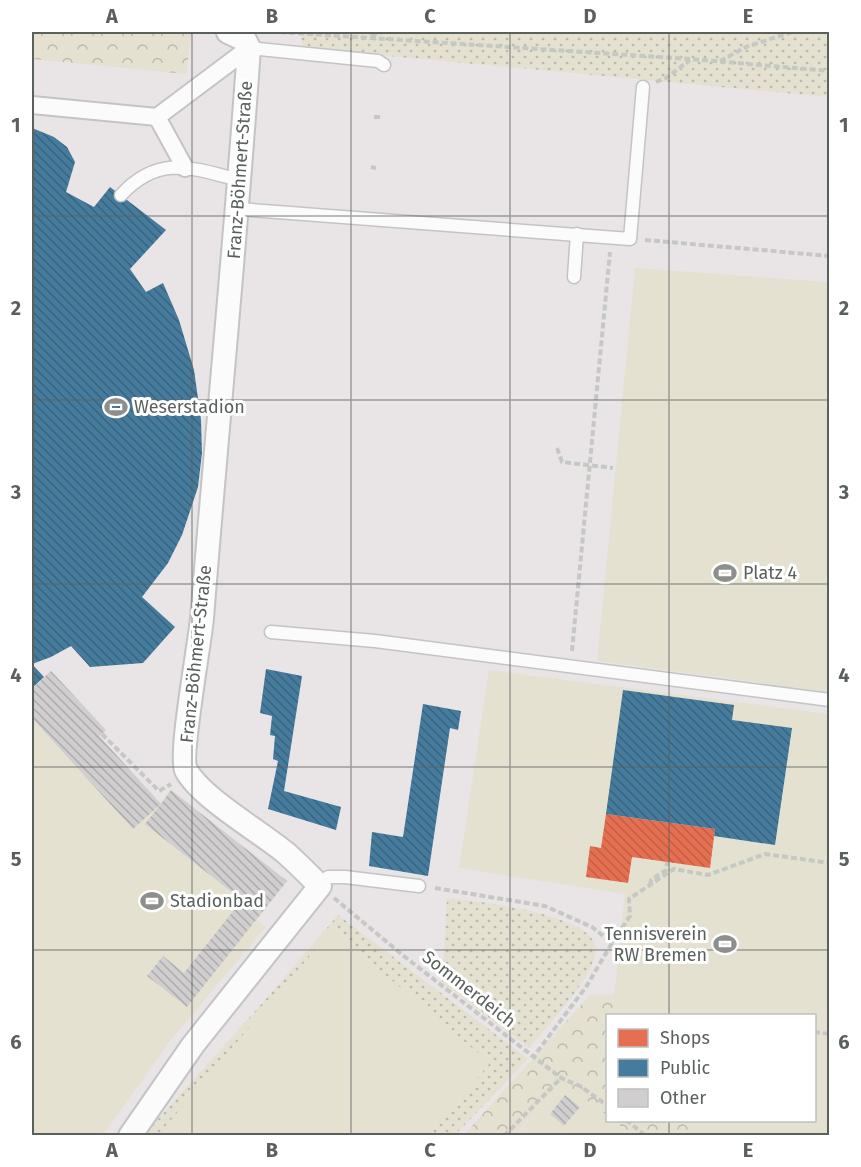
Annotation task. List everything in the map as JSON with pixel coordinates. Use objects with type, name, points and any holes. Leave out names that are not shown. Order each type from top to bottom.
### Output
[{"type":"street","points":[[228,32],[245,40],[249,48]]},
{"type":"street","name":"Franz-Böhmert-Straße","points":[[157,117],[249,48]]},
{"type":"street","name":"Franz-Böhmert-Straße","points":[[189,774],[185,768],[186,732],[201,629],[238,209],[249,48]]},
{"type":"street","points":[[32,105],[157,117],[185,168]]},
{"type":"street","points":[[130,1136],[193,1045],[320,886],[286,854],[199,787],[189,774]]},
{"type":"lane","points":[[249,48],[378,61],[384,65]]},
{"type":"lane","points":[[238,209],[630,239],[643,87]]},
{"type":"lane","points":[[121,195],[143,176],[167,168],[185,168],[239,180]]},
{"type":"lane","points":[[574,277],[577,234]]},
{"type":"lane","points":[[271,632],[375,640],[830,700]]},
{"type":"lane","points":[[320,886],[328,877],[419,886]]},
{"type":"path","points":[[280,32],[690,59],[830,71]]},
{"type":"path","points":[[367,37],[382,32]]},
{"type":"path","points":[[719,62],[746,47],[792,32]]},
{"type":"path","points":[[643,87],[666,78],[690,59]]},
{"type":"path","points":[[374,117],[382,117]]},
{"type":"path","points":[[570,666],[612,237]]},
{"type":"path","points":[[630,239],[830,256]]},
{"type":"path","points":[[557,448],[563,458],[562,462],[612,468]]},
{"type":"path","points":[[102,734],[159,791],[189,774]]},
{"type":"path","points":[[534,1056],[586,987],[630,916],[629,899],[674,869],[708,875],[765,854],[830,863]]},
{"type":"path","points":[[650,885],[651,880],[666,870],[667,862]]},
{"type":"path","name":"Sommerdeich","points":[[320,886],[405,957],[561,1077],[580,1086],[606,1105]]},
{"type":"path","points":[[419,886],[545,906],[592,927],[612,943]]},
{"type":"path","points":[[504,1136],[561,1077]]},
{"type":"path","points":[[628,1122],[646,1136]]},
{"type":"green space","points":[[32,32],[192,32],[186,74],[32,59]]},
{"type":"green space","points":[[300,32],[829,32],[829,97],[303,48]]},
{"type":"green space","points":[[32,128],[46,132],[57,140],[75,162],[66,192],[94,207],[110,187],[166,230],[130,269],[146,292],[163,283],[189,352],[197,387],[201,422],[201,456],[195,491],[185,525],[166,565],[142,597],[175,627],[143,663],[90,667],[71,646],[33,664],[43,677],[51,671],[106,730],[99,736],[160,803],[171,790],[287,881],[257,920],[266,927],[171,1040],[103,1135],[32,1135]]},
{"type":"green space","points":[[635,268],[829,282],[829,692],[597,661]]},
{"type":"green space","name":"Tennisverein RW Bremen","points":[[489,670],[829,714],[829,1135],[705,1135],[707,1122],[816,1122],[816,1014],[612,1014],[625,894],[459,868]]},
{"type":"green space","points":[[447,898],[532,911],[577,927],[591,937],[596,950],[588,973],[529,1048],[442,982]]},
{"type":"green space","points":[[338,915],[528,1059],[455,1135],[147,1136],[156,1121]]},
{"type":"green space","points":[[332,930],[490,1063],[429,1135],[158,1135]]},
{"type":"green space","points":[[614,994],[612,1014],[606,1014],[606,1115],[581,1096],[559,1092],[515,1135],[463,1136],[590,995]]},
{"type":"green space","points":[[559,1092],[581,1096],[606,1115],[606,1122],[614,1122],[633,1135],[515,1136]]},
{"type":"green space","points":[[614,1122],[707,1122],[705,1136],[633,1135]]},
{"type":"building: Shops","points":[[606,814],[715,829],[710,868],[632,857],[628,883],[586,877],[590,846],[601,848]]},
{"type":"building: Public","name":"Weserstadion","points":[[32,128],[54,137],[67,147],[75,162],[66,192],[94,207],[110,187],[166,230],[130,269],[146,292],[163,283],[179,320],[194,370],[201,420],[202,453],[198,487],[182,535],[168,563],[142,597],[175,627],[143,663],[90,667],[71,646],[32,664]]},
{"type":"building: Public","points":[[32,664],[44,677],[32,688]]},
{"type":"building: Public","points":[[266,669],[302,676],[284,791],[341,807],[336,830],[268,809],[278,761],[273,759],[275,736],[270,735],[272,716],[260,713]]},
{"type":"building: Public","points":[[623,690],[734,705],[732,720],[792,728],[775,845],[714,836],[715,829],[606,814]]},
{"type":"building: Public","points":[[423,704],[461,711],[458,730],[450,728],[428,876],[369,866],[372,832],[403,837]]},
{"type":"building: Other","points":[[51,671],[106,730],[99,736],[161,804],[133,829],[32,718],[32,689]]},
{"type":"building: Other","points":[[171,790],[287,881],[187,1007],[147,976],[163,956],[184,973],[242,900],[145,824]]},
{"type":"building: Other","points":[[565,1095],[580,1107],[564,1126],[550,1114]]},
{"type":"place","name":"Weserstadion","points":[[116,407]]},
{"type":"place","name":"Platz 4","points":[[725,573]]},
{"type":"place","name":"Stadionbad","points":[[152,901]]},
{"type":"place","name":"Tennisverein RW Bremen","points":[[725,944]]}]
